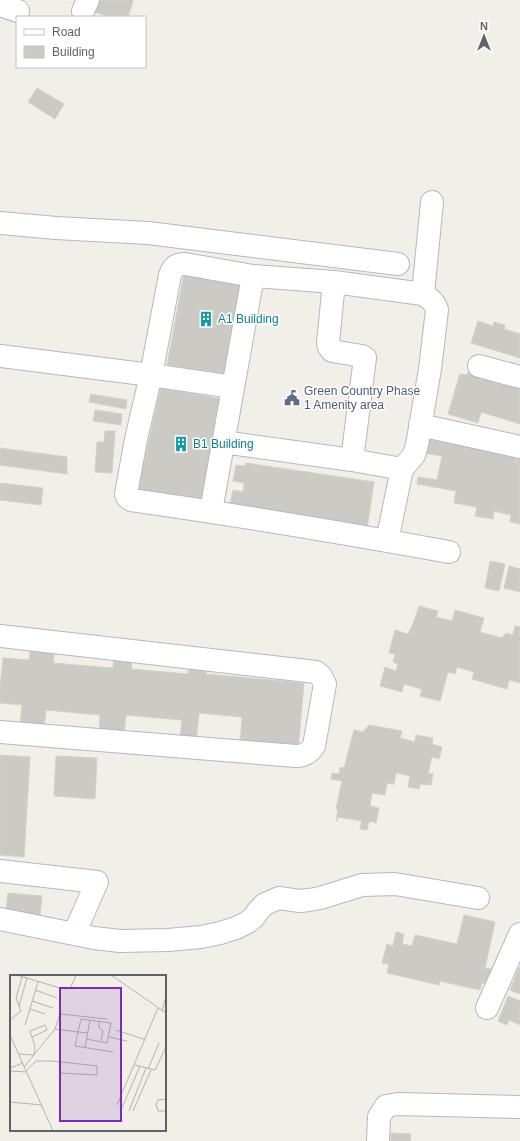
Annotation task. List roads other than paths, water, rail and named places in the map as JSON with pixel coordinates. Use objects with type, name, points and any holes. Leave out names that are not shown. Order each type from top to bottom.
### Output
[{"type":"street","points":[[423,294],[432,202]]},
{"type":"street","points":[[0,223],[56,228],[148,233],[398,264]]},
{"type":"street","points":[[387,541],[402,469],[414,455],[420,425],[430,369],[437,310],[432,300],[423,294],[334,282],[253,276],[185,264],[180,264],[172,269],[151,374],[136,439],[126,494],[127,498],[131,500],[210,511],[449,552]]},
{"type":"street","points":[[210,511],[253,276]]},
{"type":"street","points":[[334,282],[328,342],[329,347],[332,351],[362,356],[365,358],[352,460]]},
{"type":"street","points":[[0,356],[151,374],[233,387]]},
{"type":"street","points":[[479,366],[520,377]]},
{"type":"street","points":[[420,425],[520,447]]},
{"type":"street","points":[[223,442],[352,460],[402,469]]},
{"type":"street","points":[[0,636],[316,672],[321,676],[325,684],[314,746],[309,752],[302,756],[0,732]]},
{"type":"street","points":[[0,871],[97,882],[74,934]]},
{"type":"street","points":[[0,919],[94,938],[120,941],[168,940],[201,937],[236,928],[248,922],[265,904],[280,898],[300,901],[309,900],[362,886],[395,884],[478,898]]},
{"type":"street","points":[[487,1008],[520,934]]},
{"type":"street","points":[[378,1141],[379,1117],[386,1106],[398,1104],[520,1107]]},
{"type":"place","name":"A1 Building","points":[[206,319]]},
{"type":"place","name":"Green Country Phase 1 Amenity area","points":[[292,398]]},
{"type":"place","name":"B1 Building","points":[[181,444]]}]
